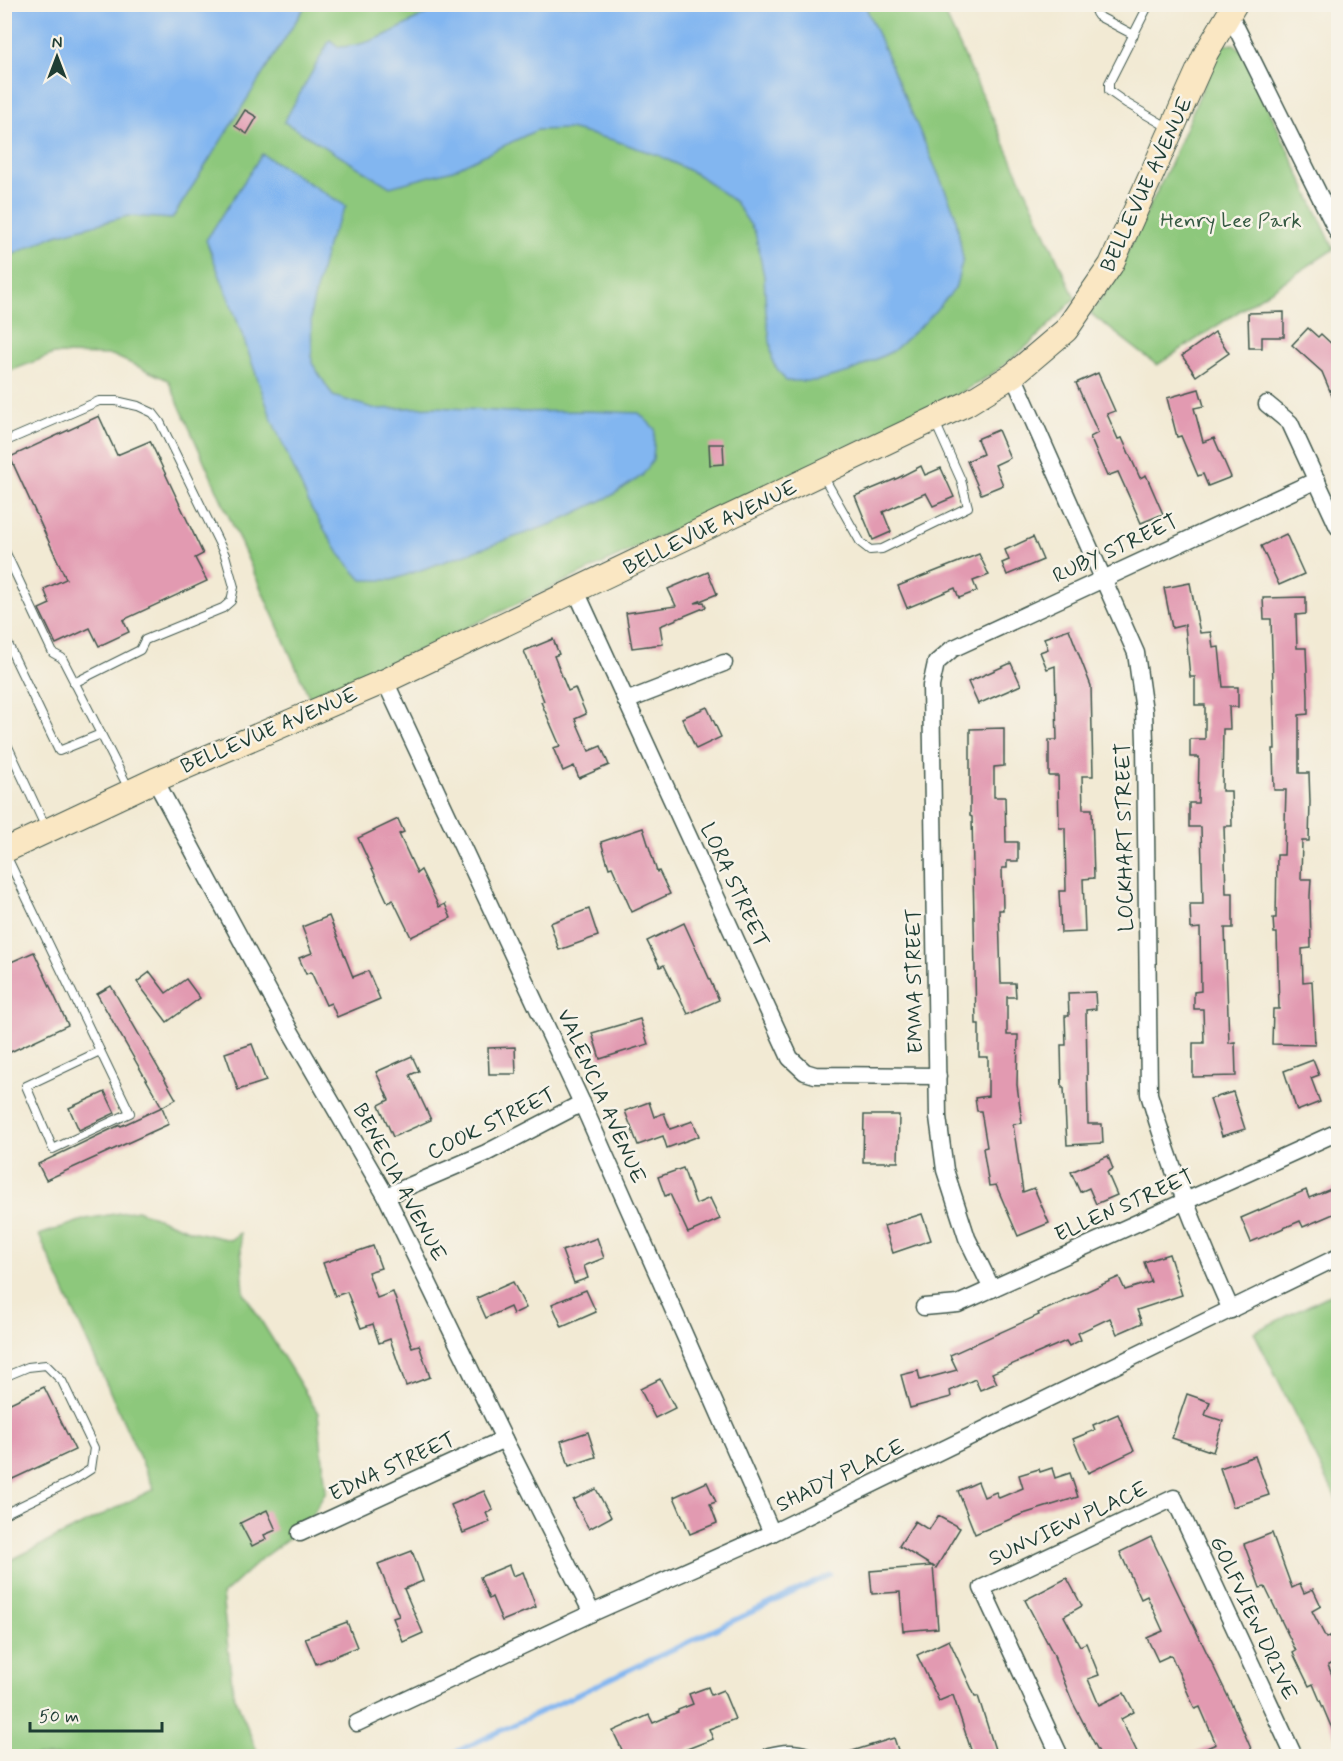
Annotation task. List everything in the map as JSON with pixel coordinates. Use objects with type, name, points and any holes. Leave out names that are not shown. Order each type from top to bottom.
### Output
[{"type":"street","name":"BELLEVUE AVENUE","points":[[4,852],[155,780],[385,681],[576,591],[934,420],[966,404],[1013,375],[1066,330],[1111,265],[1206,53],[1232,9]]},
{"type":"street","points":[[1232,9],[1338,233]]},
{"type":"street","name":"LOCKHART STREET","points":[[1013,375],[1136,652],[1144,711],[1149,1094],[1184,1202],[1231,1310]]},
{"type":"street","points":[[1267,404],[1290,423],[1338,526]]},
{"type":"street","name":"RUBY STREET","points":[[936,663],[952,649],[1317,480]]},
{"type":"street","name":"LORA STREET","points":[[576,591],[790,1058],[805,1072],[815,1075],[938,1076]]},
{"type":"street","points":[[626,701],[724,663]]},
{"type":"street","name":"EMMA STREET","points":[[936,663],[931,686],[938,1117],[945,1170],[967,1238],[992,1289]]},
{"type":"street","name":"VALENCIA AVENUE","points":[[385,681],[582,1103],[772,1533]]},
{"type":"street","name":"BENECIA AVENUE","points":[[155,780],[289,1029],[386,1196],[504,1439],[592,1613]]},
{"type":"street","name":"COOK STREET","points":[[386,1196],[486,1154],[582,1103]]},
{"type":"street","name":"ELLEN STREET","points":[[924,1307],[958,1304],[1338,1132]]},
{"type":"street","name":"SHADY PLACE","points":[[357,1722],[772,1533],[1338,1257]]},
{"type":"street","name":"EDNA STREET","points":[[300,1533],[504,1439]]},
{"type":"street","name":"SUNVIEW PLACE","points":[[1060,1756],[982,1588],[1173,1498]]},
{"type":"street","name":"GOLFVIEW DRIVE","points":[[1173,1498],[1294,1756]]},
{"type":"street","points":[[769,1756],[783,1753],[800,1755]]},
{"type":"lane","points":[[1098,4],[1096,13],[1098,16],[1134,35]]},
{"type":"lane","points":[[1149,4],[1109,84],[1109,90],[1126,103],[1172,129]]},
{"type":"lane","points":[[4,442],[99,401],[117,401],[138,405],[153,413],[160,423],[225,555],[234,587],[231,601],[223,608],[145,640],[140,650],[74,683]]},
{"type":"lane","points":[[822,473],[861,543],[870,550],[882,549],[968,507],[961,480],[934,420]]},
{"type":"lane","points":[[4,549],[52,653],[62,658],[130,792]]},
{"type":"lane","points":[[4,636],[59,751],[101,734]]},
{"type":"lane","points":[[4,738],[47,831]]},
{"type":"lane","points":[[4,852],[130,1113],[53,1149],[26,1086],[100,1051]]},
{"type":"lane","points":[[4,1377],[28,1366],[46,1365],[62,1381],[94,1448],[91,1469],[74,1480],[4,1514]]},
{"type":"green space","points":[[5,5],[941,5],[1075,298],[1021,352],[984,379],[935,407],[311,701],[168,380],[112,355],[54,354],[5,373]]},
{"type":"green space","name":"Henry Lee Park","points":[[1234,44],[1245,53],[1253,75],[1334,249],[1157,365],[1090,313],[1112,283],[1168,169],[1221,45]]},
{"type":"green space","points":[[137,1210],[191,1231],[230,1240],[240,1233],[244,1293],[318,1413],[326,1491],[312,1516],[288,1527],[291,1537],[262,1558],[222,1595],[233,1692],[259,1756],[5,1756],[5,1563],[154,1489],[39,1235],[86,1219]]},
{"type":"green space","points":[[1338,1291],[1338,1502],[1254,1332]]},
{"type":"water","points":[[5,4],[306,5],[172,219],[128,216],[56,235],[5,258]]},
{"type":"water","points":[[443,5],[865,5],[955,213],[963,259],[955,289],[926,321],[893,351],[849,372],[815,381],[786,381],[773,363],[764,276],[755,232],[735,202],[700,176],[660,156],[613,140],[569,129],[537,130],[453,170],[390,187],[284,122],[330,40],[339,47],[367,42],[393,32]]},
{"type":"water","points":[[262,154],[346,206],[328,242],[311,311],[312,363],[333,396],[376,409],[437,407],[508,412],[639,413],[655,429],[653,460],[642,476],[611,496],[552,524],[392,580],[362,580],[340,555],[311,508],[272,420],[206,240]]},
{"type":"building","points":[[245,110],[257,117],[247,134],[235,126]]},
{"type":"building","points":[[1284,312],[1284,337],[1262,337],[1262,348],[1249,348],[1248,313]]},
{"type":"building","points":[[1308,328],[1318,337],[1321,334],[1338,350],[1338,410],[1322,372],[1292,345]]},
{"type":"building","points":[[1215,332],[1229,353],[1196,376],[1182,356]]},
{"type":"building","points":[[1098,373],[1115,411],[1107,414],[1118,439],[1122,438],[1140,478],[1146,475],[1163,514],[1141,523],[1118,472],[1107,476],[1090,437],[1098,433],[1076,383]]},
{"type":"building","points":[[1199,389],[1204,406],[1194,408],[1203,442],[1214,438],[1231,477],[1208,486],[1203,474],[1198,476],[1181,436],[1177,437],[1167,398]]},
{"type":"building","points":[[99,416],[117,455],[150,441],[203,554],[195,558],[207,581],[123,620],[129,632],[99,646],[90,628],[56,644],[39,609],[50,604],[44,589],[66,579],[10,457]]},
{"type":"building","points":[[998,430],[1010,458],[995,465],[1003,485],[981,494],[967,461],[983,454],[977,439]]},
{"type":"building","points":[[709,444],[723,444],[724,464],[710,465]]},
{"type":"building","points":[[921,466],[925,475],[941,468],[954,497],[933,506],[926,493],[883,512],[891,532],[873,540],[855,496]]},
{"type":"building","points":[[1286,534],[1304,574],[1279,585],[1261,546]]},
{"type":"building","points":[[1033,537],[1043,560],[1007,575],[1002,563],[1009,560],[1005,550]]},
{"type":"building","points":[[979,554],[989,575],[973,581],[977,591],[959,598],[955,588],[907,608],[898,586]]},
{"type":"building","points":[[708,572],[717,594],[695,603],[704,602],[706,607],[660,626],[663,644],[632,648],[626,613],[676,606],[668,589]]},
{"type":"building","points":[[1190,583],[1200,633],[1211,632],[1213,648],[1219,647],[1223,687],[1238,687],[1238,707],[1229,707],[1230,729],[1223,729],[1222,791],[1231,791],[1232,826],[1224,826],[1226,893],[1233,893],[1233,928],[1225,928],[1229,1043],[1235,1042],[1236,1076],[1193,1077],[1193,1043],[1204,1043],[1203,1009],[1194,1009],[1194,992],[1201,991],[1200,928],[1191,929],[1190,904],[1203,904],[1201,827],[1189,827],[1189,803],[1198,803],[1199,757],[1190,757],[1190,739],[1205,739],[1205,705],[1195,705],[1195,677],[1190,677],[1185,625],[1172,628],[1164,588]]},
{"type":"building","points":[[1306,597],[1306,614],[1296,615],[1297,648],[1306,648],[1308,697],[1308,714],[1299,715],[1299,773],[1309,773],[1310,802],[1309,841],[1302,841],[1301,879],[1311,879],[1311,948],[1302,949],[1303,982],[1312,981],[1315,1045],[1272,1044],[1273,1009],[1279,1009],[1277,933],[1274,933],[1273,918],[1276,918],[1277,855],[1284,855],[1286,790],[1274,790],[1271,619],[1264,619],[1263,598]]},
{"type":"building","points":[[1069,629],[1091,686],[1093,776],[1082,776],[1083,809],[1092,809],[1094,878],[1083,879],[1085,932],[1061,933],[1059,891],[1066,891],[1065,828],[1059,828],[1058,776],[1049,776],[1049,740],[1057,740],[1055,666],[1047,669],[1040,652],[1048,649],[1044,638]]},
{"type":"building","points":[[553,639],[559,654],[554,656],[568,691],[575,688],[586,714],[575,719],[589,751],[601,746],[609,765],[579,778],[574,766],[563,771],[553,748],[560,746],[541,702],[544,701],[524,651]]},
{"type":"building","points":[[1011,663],[1021,685],[978,704],[968,682]]},
{"type":"building","points":[[707,707],[721,737],[696,749],[682,718]]},
{"type":"building","points":[[1004,728],[1004,766],[994,767],[994,797],[1005,797],[1006,842],[1018,842],[1018,861],[1007,861],[1007,868],[1002,868],[1003,910],[999,910],[1001,983],[1015,983],[1016,997],[1007,997],[1007,1035],[1018,1035],[1017,1085],[1022,1123],[1013,1124],[1023,1192],[1034,1188],[1049,1223],[1018,1236],[996,1185],[989,1186],[983,1148],[987,1147],[981,1111],[977,1111],[975,1098],[988,1096],[988,1057],[979,1057],[979,1024],[976,1024],[970,729]]},
{"type":"building","points":[[398,819],[404,832],[399,834],[417,873],[421,870],[439,907],[445,904],[451,918],[411,937],[393,900],[388,903],[358,838]]},
{"type":"building","points":[[643,828],[657,872],[659,871],[670,894],[632,912],[612,867],[609,868],[601,842]]},
{"type":"building","points":[[589,909],[598,936],[559,950],[550,923]]},
{"type":"building","points":[[329,916],[353,977],[368,971],[380,999],[337,1017],[331,1003],[326,1005],[311,972],[306,974],[299,958],[312,953],[302,927]]},
{"type":"building","points":[[684,923],[719,1000],[688,1014],[664,965],[660,967],[647,941]]},
{"type":"building","points":[[34,952],[68,1025],[4,1055],[4,965]]},
{"type":"building","points":[[150,972],[166,993],[186,979],[200,998],[167,1022],[137,982]]},
{"type":"building","points":[[111,986],[176,1099],[162,1107],[97,994]]},
{"type":"building","points":[[1095,992],[1096,1009],[1086,1010],[1088,1124],[1102,1124],[1103,1143],[1067,1145],[1061,1045],[1066,1045],[1065,1016],[1069,1016],[1068,993]]},
{"type":"building","points":[[640,1019],[648,1044],[600,1059],[592,1033]]},
{"type":"building","points":[[252,1044],[266,1081],[238,1090],[225,1053]]},
{"type":"building","points":[[515,1047],[516,1074],[489,1074],[488,1048]]},
{"type":"building","points":[[412,1056],[419,1071],[410,1075],[431,1120],[393,1137],[379,1105],[389,1100],[376,1072]]},
{"type":"building","points":[[1313,1060],[1319,1075],[1311,1078],[1320,1102],[1297,1111],[1284,1071]]},
{"type":"building","points":[[105,1092],[115,1113],[79,1130],[69,1108]]},
{"type":"building","points":[[1233,1092],[1245,1129],[1222,1136],[1210,1099]]},
{"type":"building","points":[[649,1102],[654,1117],[664,1113],[670,1129],[693,1121],[699,1136],[667,1148],[663,1136],[638,1145],[625,1111]]},
{"type":"building","points":[[162,1107],[169,1124],[46,1180],[38,1164]]},
{"type":"building","points":[[864,1115],[899,1115],[898,1162],[863,1162]]},
{"type":"building","points":[[1108,1156],[1113,1169],[1107,1172],[1117,1195],[1096,1204],[1089,1188],[1080,1192],[1071,1172]]},
{"type":"building","points":[[683,1168],[696,1204],[710,1198],[720,1219],[688,1233],[670,1194],[665,1196],[658,1177]]},
{"type":"building","points":[[1338,1186],[1338,1212],[1303,1227],[1300,1221],[1251,1242],[1241,1218],[1306,1190],[1309,1198]]},
{"type":"building","points":[[922,1214],[931,1240],[893,1253],[884,1226]]},
{"type":"building","points":[[597,1238],[604,1258],[584,1266],[588,1278],[574,1283],[562,1251]]},
{"type":"building","points":[[373,1246],[381,1268],[368,1272],[377,1298],[393,1292],[412,1347],[419,1345],[430,1377],[406,1386],[390,1339],[379,1343],[373,1324],[361,1328],[347,1292],[335,1296],[323,1263]]},
{"type":"building","points":[[1169,1254],[1182,1295],[1137,1310],[1142,1323],[1117,1334],[1110,1318],[1078,1333],[1081,1340],[1069,1346],[1066,1341],[992,1373],[997,1383],[980,1390],[975,1379],[950,1391],[951,1397],[910,1408],[901,1375],[918,1371],[920,1380],[957,1370],[950,1355],[1119,1277],[1125,1290],[1151,1282],[1144,1262]]},
{"type":"building","points":[[513,1282],[526,1308],[513,1314],[510,1307],[486,1318],[477,1298]]},
{"type":"building","points":[[586,1290],[596,1312],[562,1327],[552,1304]]},
{"type":"building","points":[[660,1379],[675,1408],[655,1418],[640,1389]]},
{"type":"building","points":[[44,1387],[75,1450],[4,1483],[4,1406]]},
{"type":"building","points":[[1187,1394],[1210,1402],[1205,1415],[1223,1421],[1213,1452],[1172,1438]]},
{"type":"building","points":[[1118,1414],[1134,1451],[1088,1473],[1073,1439],[1095,1430],[1093,1425]]},
{"type":"building","points":[[588,1432],[596,1457],[569,1466],[561,1441]]},
{"type":"building","points":[[1255,1456],[1269,1495],[1233,1507],[1220,1468]]},
{"type":"building","points":[[1052,1468],[1055,1478],[1070,1473],[1078,1497],[1020,1515],[975,1534],[958,1491],[978,1482],[984,1497],[996,1492],[999,1498],[1023,1488],[1019,1475]]},
{"type":"building","points":[[707,1482],[716,1502],[710,1504],[717,1523],[690,1534],[674,1497]]},
{"type":"building","points":[[596,1489],[611,1517],[589,1529],[573,1500]]},
{"type":"building","points":[[484,1491],[493,1510],[486,1513],[490,1522],[463,1533],[451,1505]]},
{"type":"building","points":[[267,1510],[276,1530],[264,1535],[266,1539],[252,1546],[240,1523]]},
{"type":"building","points":[[938,1516],[960,1528],[936,1568],[933,1566],[938,1628],[903,1631],[900,1592],[872,1594],[870,1571],[932,1566],[899,1546],[915,1521],[929,1530]]},
{"type":"building","points":[[1272,1533],[1292,1588],[1300,1584],[1304,1593],[1313,1589],[1321,1606],[1312,1611],[1326,1638],[1334,1634],[1338,1643],[1338,1660],[1328,1665],[1338,1689],[1338,1743],[1313,1684],[1309,1686],[1293,1653],[1296,1651],[1265,1587],[1260,1588],[1244,1544]]},
{"type":"building","points":[[1151,1537],[1252,1751],[1238,1756],[1188,1756],[1216,1744],[1200,1707],[1195,1709],[1171,1655],[1158,1661],[1147,1638],[1163,1631],[1147,1596],[1141,1599],[1120,1552]]},
{"type":"building","points":[[412,1551],[423,1581],[404,1589],[423,1633],[403,1642],[393,1618],[399,1616],[378,1564]]},
{"type":"building","points":[[509,1565],[513,1576],[523,1572],[536,1607],[502,1621],[480,1577]]},
{"type":"building","points":[[1067,1578],[1082,1606],[1064,1616],[1080,1646],[1086,1643],[1099,1675],[1088,1679],[1099,1705],[1124,1693],[1134,1712],[1121,1719],[1139,1756],[1101,1756],[1073,1703],[1055,1657],[1025,1600]]},
{"type":"building","points":[[347,1622],[357,1647],[316,1664],[305,1638]]},
{"type":"building","points":[[949,1640],[975,1696],[978,1696],[997,1756],[973,1756],[953,1695],[939,1701],[917,1655]]},
{"type":"building","points":[[708,1687],[711,1695],[723,1690],[735,1719],[709,1729],[713,1739],[669,1756],[625,1756],[613,1731],[649,1715],[653,1723],[678,1712],[693,1704],[689,1694]]},
{"type":"building","points":[[894,1738],[900,1756],[847,1756],[846,1753]]},
{"type":"waterway","points":[[447,1756],[830,1575]]}]
